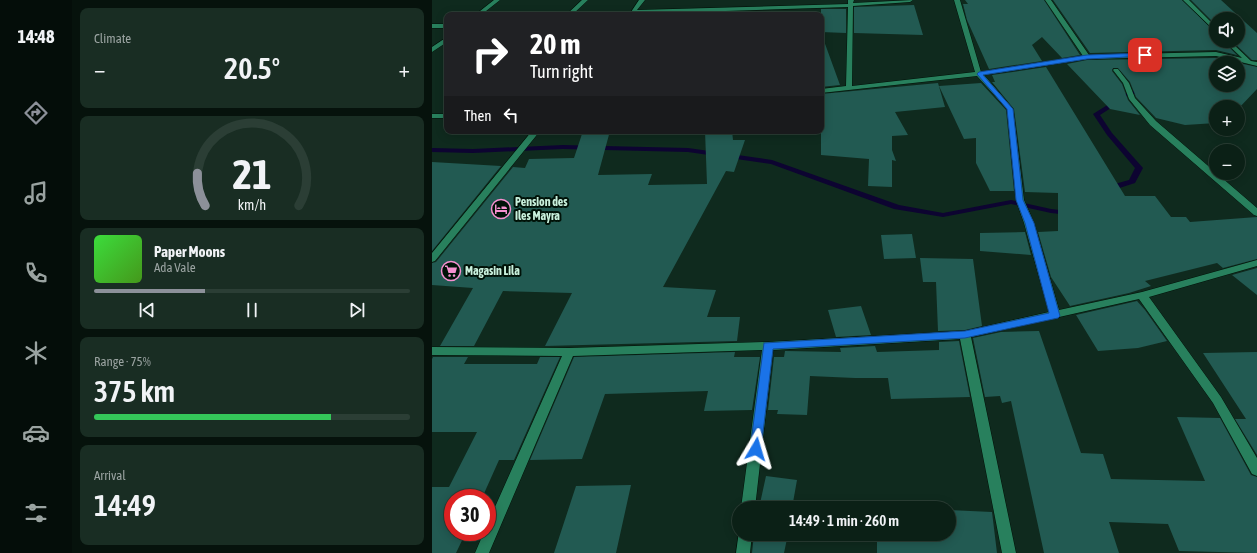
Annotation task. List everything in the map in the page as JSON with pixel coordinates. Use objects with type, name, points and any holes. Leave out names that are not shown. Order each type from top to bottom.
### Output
[{"type":"street","points":[[482,12],[497,0]]},
{"type":"street","points":[[572,12],[585,0]]},
{"type":"street","points":[[633,12],[642,0]]},
{"type":"street","points":[[648,12],[742,6],[910,0]]},
{"type":"street","points":[[957,0],[979,74],[1010,109],[1020,200],[1030,223],[1055,316]]},
{"type":"street","points":[[1048,0],[1087,57]]},
{"type":"street","points":[[1186,0],[1209,23]]},
{"type":"street","points":[[850,88],[851,2]]},
{"type":"street","points":[[739,12],[742,6]]},
{"type":"street","points":[[432,26],[444,26]]},
{"type":"street","points":[[432,50],[444,41]]},
{"type":"street","points":[[1234,48],[1249,62]]},
{"type":"street","points":[[824,91],[979,74],[1087,57],[1216,54],[1257,64]]},
{"type":"street","points":[[1116,70],[1126,83],[1132,99],[1158,127],[1257,213]]},
{"type":"street","points":[[432,116],[444,116]]},
{"type":"street","points":[[432,259],[534,134]]},
{"type":"street","points":[[432,351],[569,352],[768,346],[965,335],[1055,316],[1142,295],[1257,263]]},
{"type":"street","points":[[1142,295],[1217,400],[1257,470]]},
{"type":"street","points":[[965,335],[1009,553]]},
{"type":"street","points":[[749,501],[768,346]]},
{"type":"street","points":[[482,553],[569,352]]},
{"type":"street","points":[[743,553],[744,541]]},
{"type":"building","points":[[965,0],[1044,0],[1080,55],[1062,58],[1042,37],[1032,45],[1042,61],[989,69],[967,20],[963,4],[968,4]]},
{"type":"building","points":[[1053,0],[1182,0],[1209,26],[1209,48],[1230,48],[1237,55],[1216,50],[1090,53]]},
{"type":"building","points":[[1191,0],[1221,0],[1234,12],[1209,12],[1209,18]]},
{"type":"building","points":[[914,5],[923,35],[854,33],[854,7]]},
{"type":"building","points":[[821,9],[846,9],[846,33],[824,32],[824,12],[821,12]]},
{"type":"building","points":[[1245,22],[1257,33],[1257,60],[1252,60],[1239,48],[1245,48]]},
{"type":"building","points":[[824,41],[840,85],[824,87]]},
{"type":"building","points":[[1209,58],[1209,92],[1245,92],[1245,64],[1257,67],[1257,89],[1245,102],[1245,100],[1209,100],[1209,123],[1185,125],[1156,118],[1136,97],[1130,82],[1118,68],[1113,68],[1112,71],[1122,84],[1128,100],[1140,115],[1110,109],[1067,64],[1087,60]]},
{"type":"building","points":[[1046,67],[1125,196],[1155,196],[1171,217],[1186,217],[1190,222],[1257,217],[1257,259],[1223,268],[1217,263],[1145,281],[1151,286],[1129,293],[1070,306],[1051,277],[1038,232],[1058,231],[1058,193],[1025,192],[1014,109],[992,82],[995,82],[992,75]]},
{"type":"building","points":[[938,83],[945,107],[895,112],[908,135],[892,136],[892,150],[896,161],[892,160],[892,187],[868,186],[869,159],[821,155],[821,134],[824,134],[824,94]]},
{"type":"building","points":[[981,83],[1006,110],[1014,191],[990,191],[976,163],[976,138],[964,139],[939,86]]},
{"type":"building","points":[[582,134],[609,134],[598,175],[652,174],[648,185],[707,184],[705,134],[732,134],[733,140],[745,140],[734,172],[726,171],[663,287],[716,290],[707,317],[740,317],[737,341],[545,346],[572,293],[503,291],[474,346],[440,346],[473,288],[432,285],[432,263],[436,262],[513,167],[525,168],[529,159],[574,158]]},
{"type":"building","points":[[432,162],[501,166],[432,251]]},
{"type":"building","points":[[1025,232],[1031,255],[980,251],[980,233]]},
{"type":"building","points":[[912,234],[916,258],[884,259],[881,235]]},
{"type":"building","points":[[920,258],[973,259],[982,326],[965,330],[938,331],[936,282],[923,282]]},
{"type":"building","points":[[1257,268],[1257,295],[1232,275]]},
{"type":"building","points":[[1137,301],[1167,341],[1138,348],[1098,351],[1076,315]]},
{"type":"building","points":[[861,306],[871,335],[836,337],[828,310]]},
{"type":"building","points":[[1039,331],[1081,453],[1103,454],[1111,479],[1205,481],[1177,417],[1220,418],[1251,475],[1257,477],[1257,553],[1179,551],[1168,524],[1109,522],[1119,553],[1044,553],[1011,401],[1002,403],[1000,396],[985,397],[973,338],[1001,332]]},
{"type":"building","points":[[959,341],[970,397],[891,399],[888,378],[810,376],[807,415],[777,414],[778,410],[768,410],[774,357],[784,357],[785,351],[841,352],[840,348],[875,346],[877,352],[939,350],[939,342]]},
{"type":"building","points":[[735,352],[734,357],[760,357],[752,410],[704,411],[708,391],[605,394],[582,459],[530,460],[574,357]]},
{"type":"building","points":[[1257,352],[1257,455],[1235,419],[1246,419],[1203,353]]},
{"type":"building","points":[[433,357],[468,357],[464,364],[537,364],[540,357],[560,357],[514,460],[499,460],[486,489],[444,489],[444,541],[462,541],[456,553],[432,553],[432,487],[449,487],[477,432],[432,432]]},
{"type":"building","points":[[766,476],[797,480],[793,501],[761,501]]},
{"type":"building","points":[[631,485],[616,553],[554,553],[576,486]]},
{"type":"building","points":[[956,510],[992,512],[997,553],[877,553],[877,541],[956,541]]},
{"type":"building","points":[[753,541],[787,541],[784,553],[752,553]]},
{"type":"waterway","points":[[1107,189],[1132,181],[1139,168],[1109,134],[1096,114],[1112,105],[1115,99],[1146,89]]},
{"type":"waterway","points":[[432,150],[473,151],[563,147],[688,150],[772,162],[897,207],[943,215],[1011,202],[1051,211],[1069,213]]},
{"type":"place","name":"Pension des Iles Mayra","points":[[501,209]]},
{"type":"place","name":"Magasin Lila","points":[[451,271]]},
{"type":"route","points":[[756,449],[768,346],[965,335],[1055,316],[1030,223],[1020,200],[1010,109],[979,74],[1087,57],[1145,55]]}]
